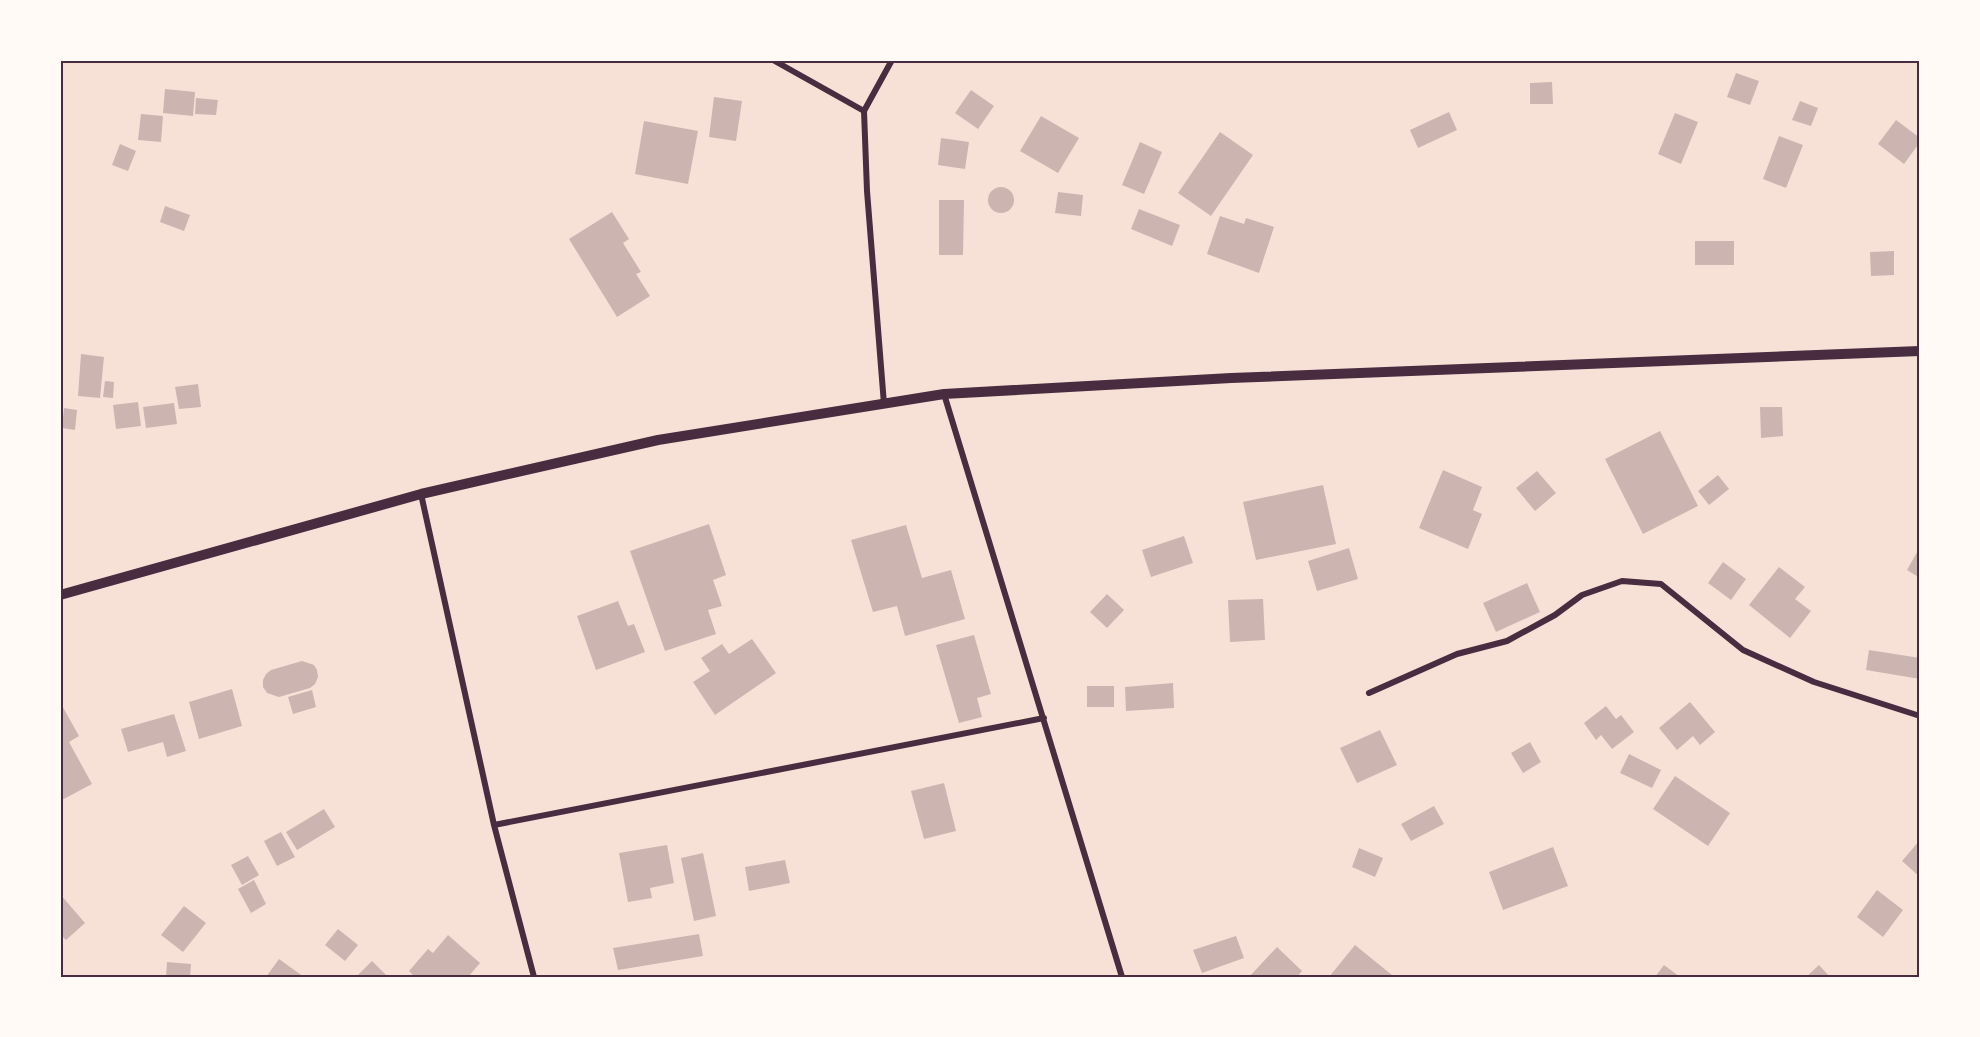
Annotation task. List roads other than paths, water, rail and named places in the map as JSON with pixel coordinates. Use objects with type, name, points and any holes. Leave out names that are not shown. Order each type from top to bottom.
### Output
[{"type":"street","points":[[773,60],[864,111]]},
{"type":"street","points":[[884,404],[867,190],[864,111],[892,60]]},
{"type":"street","points":[[60,594],[421,494],[658,440],[944,394],[1231,378],[1920,351]]},
{"type":"street","points":[[944,394],[1122,977]]},
{"type":"street","points":[[421,494],[494,825],[534,977]]},
{"type":"street","points":[[1369,693],[1456,654],[1507,641],[1555,615],[1582,595],[1622,581],[1661,584],[1743,650],[1814,682],[1920,717]]},
{"type":"street","points":[[494,825],[1044,718]]}]
